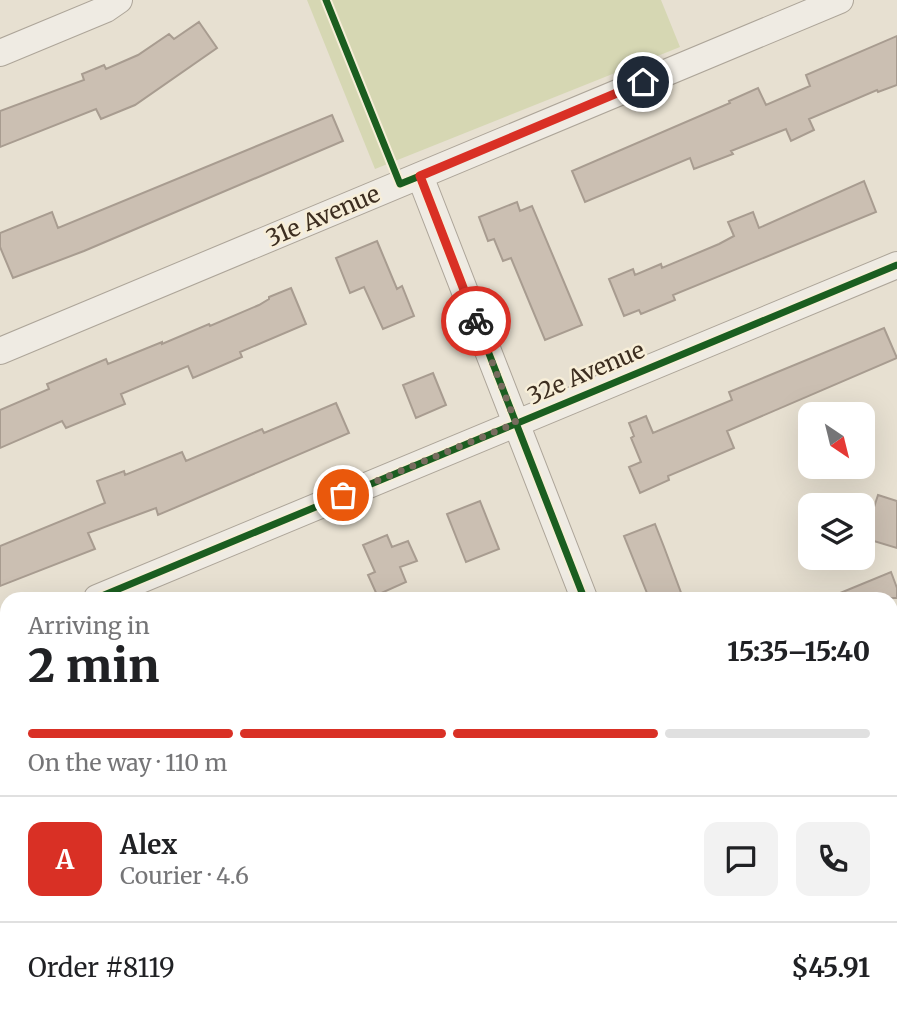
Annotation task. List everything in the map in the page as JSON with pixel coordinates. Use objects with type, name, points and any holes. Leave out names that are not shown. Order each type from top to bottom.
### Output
[{"type":"street","points":[[0,53],[106,9],[119,0]]},
{"type":"street","name":"31e Avenue","points":[[0,351],[839,0]]},
{"type":"street","points":[[420,176],[582,592]]},
{"type":"street","name":"32e Avenue","points":[[110,592],[897,265]]},
{"type":"green space","points":[[307,0],[661,0],[680,47],[375,169]]},
{"type":"building","points":[[199,22],[217,48],[135,105],[101,119],[96,109],[0,147],[0,111],[84,80],[82,74],[104,65],[106,69],[138,55],[169,34],[174,39]]},
{"type":"building","points":[[897,36],[897,85],[878,92],[877,90],[809,119],[814,130],[791,141],[786,129],[694,169],[690,158],[585,202],[572,171],[730,103],[729,101],[758,88],[766,105],[810,86],[806,75]]},
{"type":"building","points":[[332,115],[343,141],[84,251],[13,278],[0,247],[0,233],[52,212],[58,228]]},
{"type":"building","points":[[864,181],[876,212],[673,295],[675,300],[641,314],[639,310],[624,316],[609,279],[633,269],[635,275],[661,264],[662,268],[719,244],[734,236],[728,222],[753,212],[759,228]]},
{"type":"building","points":[[517,202],[520,211],[532,206],[582,325],[545,340],[511,258],[503,261],[494,239],[488,241],[479,217]]},
{"type":"building","points":[[377,241],[397,289],[402,286],[414,316],[383,329],[364,287],[350,293],[336,258]]},
{"type":"building","points":[[291,288],[306,324],[240,352],[242,357],[193,378],[188,366],[121,394],[125,404],[66,428],[62,421],[0,448],[0,410],[49,389],[47,384],[106,359],[108,364],[209,324],[210,326]]},
{"type":"building","points":[[884,328],[897,358],[727,431],[734,448],[668,476],[669,480],[640,493],[629,467],[641,462],[631,438],[634,436],[629,423],[646,416],[653,433],[732,400],[729,392]]},
{"type":"building","points":[[433,373],[446,405],[416,418],[403,385]]},
{"type":"building","points":[[336,403],[349,433],[158,515],[156,508],[88,533],[95,549],[0,586],[0,546],[105,503],[97,481],[124,471],[125,475],[182,452],[186,461],[262,429],[264,433]]},
{"type":"building","points":[[878,495],[897,501],[897,548],[875,541],[875,504]]},
{"type":"building","points":[[480,501],[499,549],[466,562],[447,514]]},
{"type":"building","points":[[655,524],[681,592],[647,592],[624,536]]},
{"type":"building","points":[[387,535],[392,547],[408,541],[417,561],[400,567],[406,582],[384,592],[376,592],[368,575],[375,572],[363,545]]},
{"type":"building","points":[[891,572],[897,588],[897,592],[843,592]]},
{"type":"cycle path","points":[[326,0],[400,184],[420,176],[582,592]]},
{"type":"cycle path","points":[[111,592],[897,265]]},
{"type":"way so far","points":[[343,495],[516,423],[476,321]]},
{"type":"route","points":[[476,321],[420,176],[643,82]]}]
